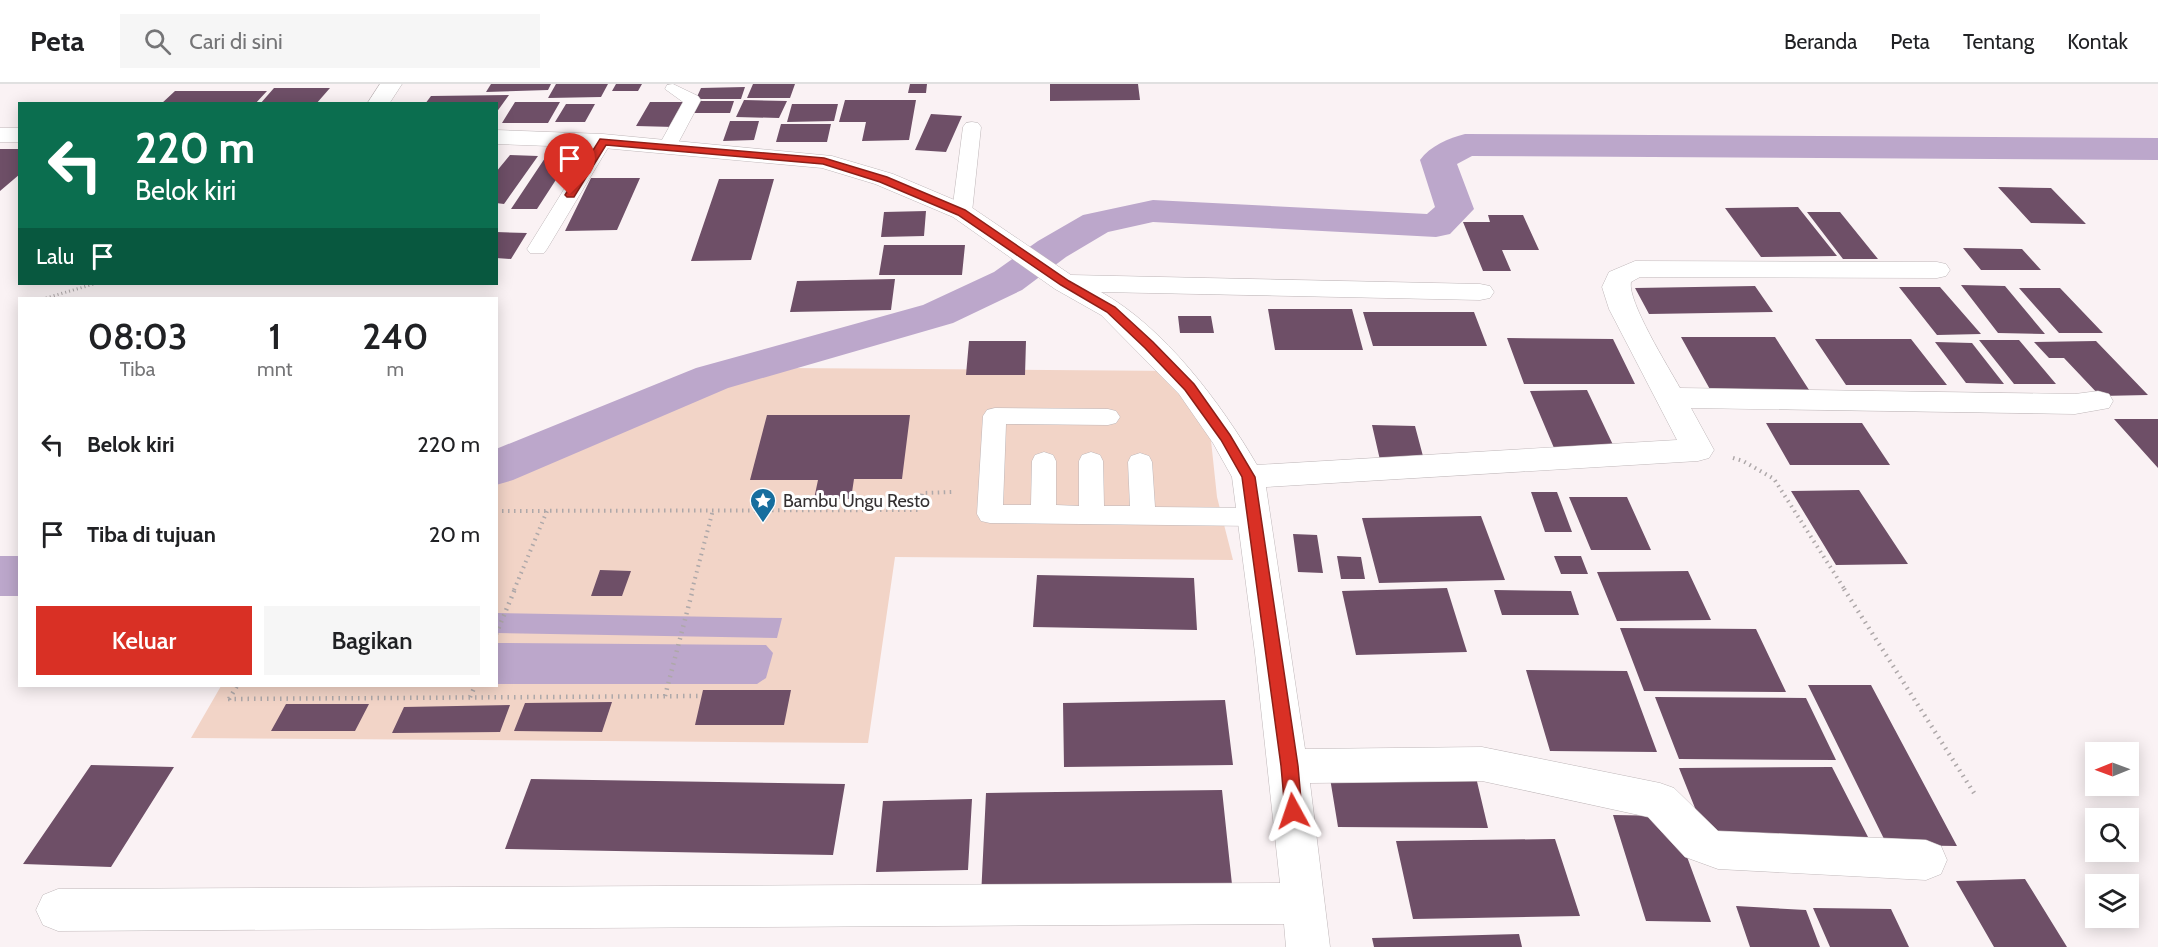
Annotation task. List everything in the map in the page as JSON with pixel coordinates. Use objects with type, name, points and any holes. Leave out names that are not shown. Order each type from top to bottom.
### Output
[{"type":"street","points":[[379,102],[391,84]]},
{"type":"street","points":[[0,135],[18,135]]},
{"type":"street","points":[[498,137],[603,141],[824,161],[884,179],[962,212],[1054,275],[1111,309],[1173,370],[1189,387],[1226,438],[1248,477],[1289,766],[1308,947]]},
{"type":"street","points":[[1248,477],[1698,450],[1623,309],[1616,287],[1618,278],[1635,270],[1937,270]]},
{"type":"street","points":[[1054,275],[1480,292]]},
{"type":"street","points":[[1670,398],[2075,404],[2098,401]]},
{"type":"street","points":[[1289,766],[1482,764],[1660,801],[1701,843],[1718,850],[1926,860]]},
{"type":"street","points":[[58,909],[1302,903]]},
{"type":"lane","points":[[667,147],[692,100],[673,89]]},
{"type":"lane","points":[[962,212],[972,127]]},
{"type":"lane","points":[[537,249],[603,141]]},
{"type":"lane","points":[[1108,417],[995,416],[990,514],[1255,517]]},
{"type":"lane","points":[[1042,515],[1044,461]]},
{"type":"lane","points":[[1091,461],[1092,515]]},
{"type":"lane","points":[[1140,462],[1143,516]]},
{"type":"path","points":[[49,297],[91,285]]},
{"type":"path","points":[[1698,450],[1743,461],[1774,479],[1974,793]]},
{"type":"path","points":[[498,511],[919,510],[922,493],[991,492]]},
{"type":"path","points":[[665,696],[713,510]]},
{"type":"path","points":[[498,630],[547,511]]},
{"type":"path","points":[[236,687],[228,699],[702,696]]},
{"type":"path","points":[[470,697],[475,687]]},
{"type":"shaded area","points":[[788,368],[1178,371],[1210,431],[1217,497],[1233,560],[895,557],[868,743],[191,738],[220,687],[498,687],[498,468],[712,378]]},
{"type":"shaded area","points":[[498,613],[782,618],[777,638],[498,633]]},
{"type":"shaded area","points":[[498,643],[766,645],[773,653],[766,678],[757,684],[498,684]]},
{"type":"building","points":[[491,84],[551,84],[548,90],[486,92]]},
{"type":"building","points":[[556,84],[608,84],[601,97],[548,98]]},
{"type":"building","points":[[616,84],[642,84],[638,91],[612,91]]},
{"type":"building","points":[[753,84],[795,84],[790,98],[747,98]]},
{"type":"building","points":[[910,84],[927,84],[926,93],[908,93]]},
{"type":"building","points":[[1050,84],[1138,84],[1140,100],[1050,101]]},
{"type":"building","points":[[745,87],[741,99],[696,99],[701,88]]},
{"type":"building","points":[[274,88],[330,88],[318,102],[262,102]]},
{"type":"building","points":[[175,91],[267,91],[257,102],[163,102]]},
{"type":"building","points":[[509,95],[498,110],[498,102],[426,102],[431,96]]},
{"type":"building","points":[[744,100],[787,101],[779,118],[736,117]]},
{"type":"building","points":[[845,100],[916,100],[909,140],[862,141],[866,122],[839,122]]},
{"type":"building","points":[[694,101],[734,101],[730,113],[688,113]]},
{"type":"building","points":[[515,102],[560,102],[548,123],[502,123]]},
{"type":"building","points":[[650,102],[686,102],[674,127],[636,126]]},
{"type":"building","points":[[566,104],[595,104],[585,122],[555,122]]},
{"type":"building","points":[[792,104],[838,104],[834,121],[787,122]]},
{"type":"building","points":[[931,114],[962,116],[946,152],[915,150]]},
{"type":"building","points":[[730,121],[759,121],[754,140],[723,141]]},
{"type":"building","points":[[781,124],[831,124],[827,142],[776,142]]},
{"type":"building","points":[[0,149],[18,149],[18,176],[0,191]]},
{"type":"building","points":[[510,155],[538,156],[504,204],[498,203],[498,170]]},
{"type":"building","points":[[547,155],[572,155],[537,209],[511,209]]},
{"type":"building","points":[[591,178],[640,178],[617,230],[565,231]]},
{"type":"building","points":[[719,179],[774,179],[751,260],[691,261]]},
{"type":"building","points":[[1998,187],[2051,188],[2086,224],[2031,223]]},
{"type":"building","points":[[1798,207],[1837,256],[1761,257],[1725,208]]},
{"type":"building","points":[[926,211],[924,236],[881,237],[884,212]]},
{"type":"building","points":[[1807,212],[1840,212],[1878,259],[1843,259]]},
{"type":"building","points":[[1488,215],[1523,215],[1539,250],[1502,250],[1511,271],[1483,271],[1463,222],[1490,222]]},
{"type":"building","points":[[498,232],[527,233],[511,259],[498,258]]},
{"type":"building","points":[[884,245],[965,245],[962,275],[879,275]]},
{"type":"building","points":[[1963,248],[2022,249],[2041,270],[1981,270]]},
{"type":"building","points":[[895,279],[891,310],[790,312],[797,281]]},
{"type":"building","points":[[1961,285],[2005,286],[2045,334],[1998,333]]},
{"type":"building","points":[[1755,286],[1773,312],[1649,314],[1635,288]]},
{"type":"building","points":[[1899,287],[1940,287],[1981,334],[1937,335]]},
{"type":"building","points":[[2019,288],[2060,288],[2103,333],[2059,333]]},
{"type":"building","points":[[1268,309],[1352,309],[1363,350],[1275,350]]},
{"type":"building","points":[[1363,312],[1474,312],[1487,346],[1373,346]]},
{"type":"building","points":[[1178,316],[1211,316],[1214,333],[1180,333]]},
{"type":"building","points":[[1681,337],[1775,337],[1811,393],[1712,393]]},
{"type":"building","points":[[1507,338],[1613,339],[1635,384],[1524,384]]},
{"type":"building","points":[[1815,339],[1911,339],[1947,385],[1846,385]]},
{"type":"building","points":[[1979,340],[2019,340],[2056,384],[2014,384]]},
{"type":"building","points":[[969,341],[1026,341],[1025,375],[966,375]]},
{"type":"building","points":[[2096,341],[2148,395],[2100,396],[2064,358],[2049,358],[2034,342]]},
{"type":"building","points":[[1935,342],[1972,343],[2004,384],[1966,383]]},
{"type":"building","points":[[1587,390],[1614,447],[1554,448],[1530,391]]},
{"type":"building","points":[[767,415],[910,415],[902,479],[854,479],[851,499],[814,499],[818,480],[750,480]]},
{"type":"building","points":[[2114,419],[2158,419],[2158,468]]},
{"type":"building","points":[[1766,423],[1862,423],[1890,465],[1790,465]]},
{"type":"building","points":[[1372,425],[1415,426],[1424,460],[1380,460]]},
{"type":"building","points":[[1859,490],[1908,564],[1836,565],[1791,491]]},
{"type":"building","points":[[1531,492],[1557,492],[1572,532],[1545,532]]},
{"type":"building","points":[[1569,497],[1627,497],[1651,550],[1591,550]]},
{"type":"building","points":[[1481,516],[1505,580],[1379,583],[1362,518]]},
{"type":"building","points":[[1293,534],[1317,535],[1323,573],[1298,572]]},
{"type":"building","points":[[1337,556],[1361,557],[1365,579],[1341,579]]},
{"type":"building","points":[[1554,556],[1581,556],[1588,574],[1561,574]]},
{"type":"building","points":[[600,570],[631,571],[622,596],[591,596]]},
{"type":"building","points":[[1688,571],[1711,620],[1617,621],[1597,572]]},
{"type":"building","points":[[1037,575],[1194,578],[1197,630],[1033,627]]},
{"type":"building","points":[[1447,588],[1467,652],[1356,655],[1342,591]]},
{"type":"building","points":[[1494,590],[1571,591],[1579,615],[1502,615]]},
{"type":"building","points":[[1620,628],[1756,629],[1786,692],[1644,691]]},
{"type":"building","points":[[1526,670],[1627,671],[1657,752],[1550,751]]},
{"type":"building","points":[[1808,685],[1871,685],[1957,846],[1887,845]]},
{"type":"building","points":[[703,690],[791,690],[784,725],[695,725]]},
{"type":"building","points":[[1655,697],[1806,698],[1836,760],[1679,759]]},
{"type":"building","points":[[1225,700],[1233,765],[1064,767],[1063,703]]},
{"type":"building","points":[[612,702],[602,732],[514,731],[525,703]]},
{"type":"building","points":[[286,704],[369,704],[355,731],[271,731]]},
{"type":"building","points":[[510,705],[500,732],[392,733],[404,707]]},
{"type":"building","points":[[91,765],[174,767],[111,867],[23,864]]},
{"type":"building","points":[[1832,767],[1868,837],[1707,838],[1679,768]]},
{"type":"building","points":[[1329,772],[1475,773],[1488,828],[1338,827]]},
{"type":"building","points":[[531,779],[845,784],[833,855],[505,849]]},
{"type":"building","points":[[1222,790],[1233,894],[981,897],[986,793]]},
{"type":"building","points":[[972,799],[968,870],[876,872],[883,801]]},
{"type":"building","points":[[1613,815],[1672,816],[1711,922],[1646,921]]},
{"type":"building","points":[[1555,839],[1580,916],[1413,919],[1396,841]]},
{"type":"building","points":[[2025,879],[2067,947],[1994,947],[1956,881]]},
{"type":"building","points":[[1736,906],[1806,910],[1820,947],[1750,947]]},
{"type":"building","points":[[1813,908],[1891,909],[1909,947],[1830,947]]},
{"type":"building","points":[[1519,934],[1522,947],[1374,947],[1372,938]]},
{"type":"waterway","points":[[498,467],[712,378],[938,314],[1008,281],[1052,249],[1096,223],[1153,211],[1436,226],[1455,209],[1438,160],[1465,145],[2158,149]]},
{"type":"waterway","points":[[0,576],[18,576]]},
{"type":"place","name":"Bambu Ungu Resto","points":[[763,524]]},
{"type":"route","points":[[570,195],[603,141],[824,161],[884,179],[962,212],[1065,283],[1111,309],[1189,387],[1226,438],[1248,477],[1289,766],[1293,811]]}]
